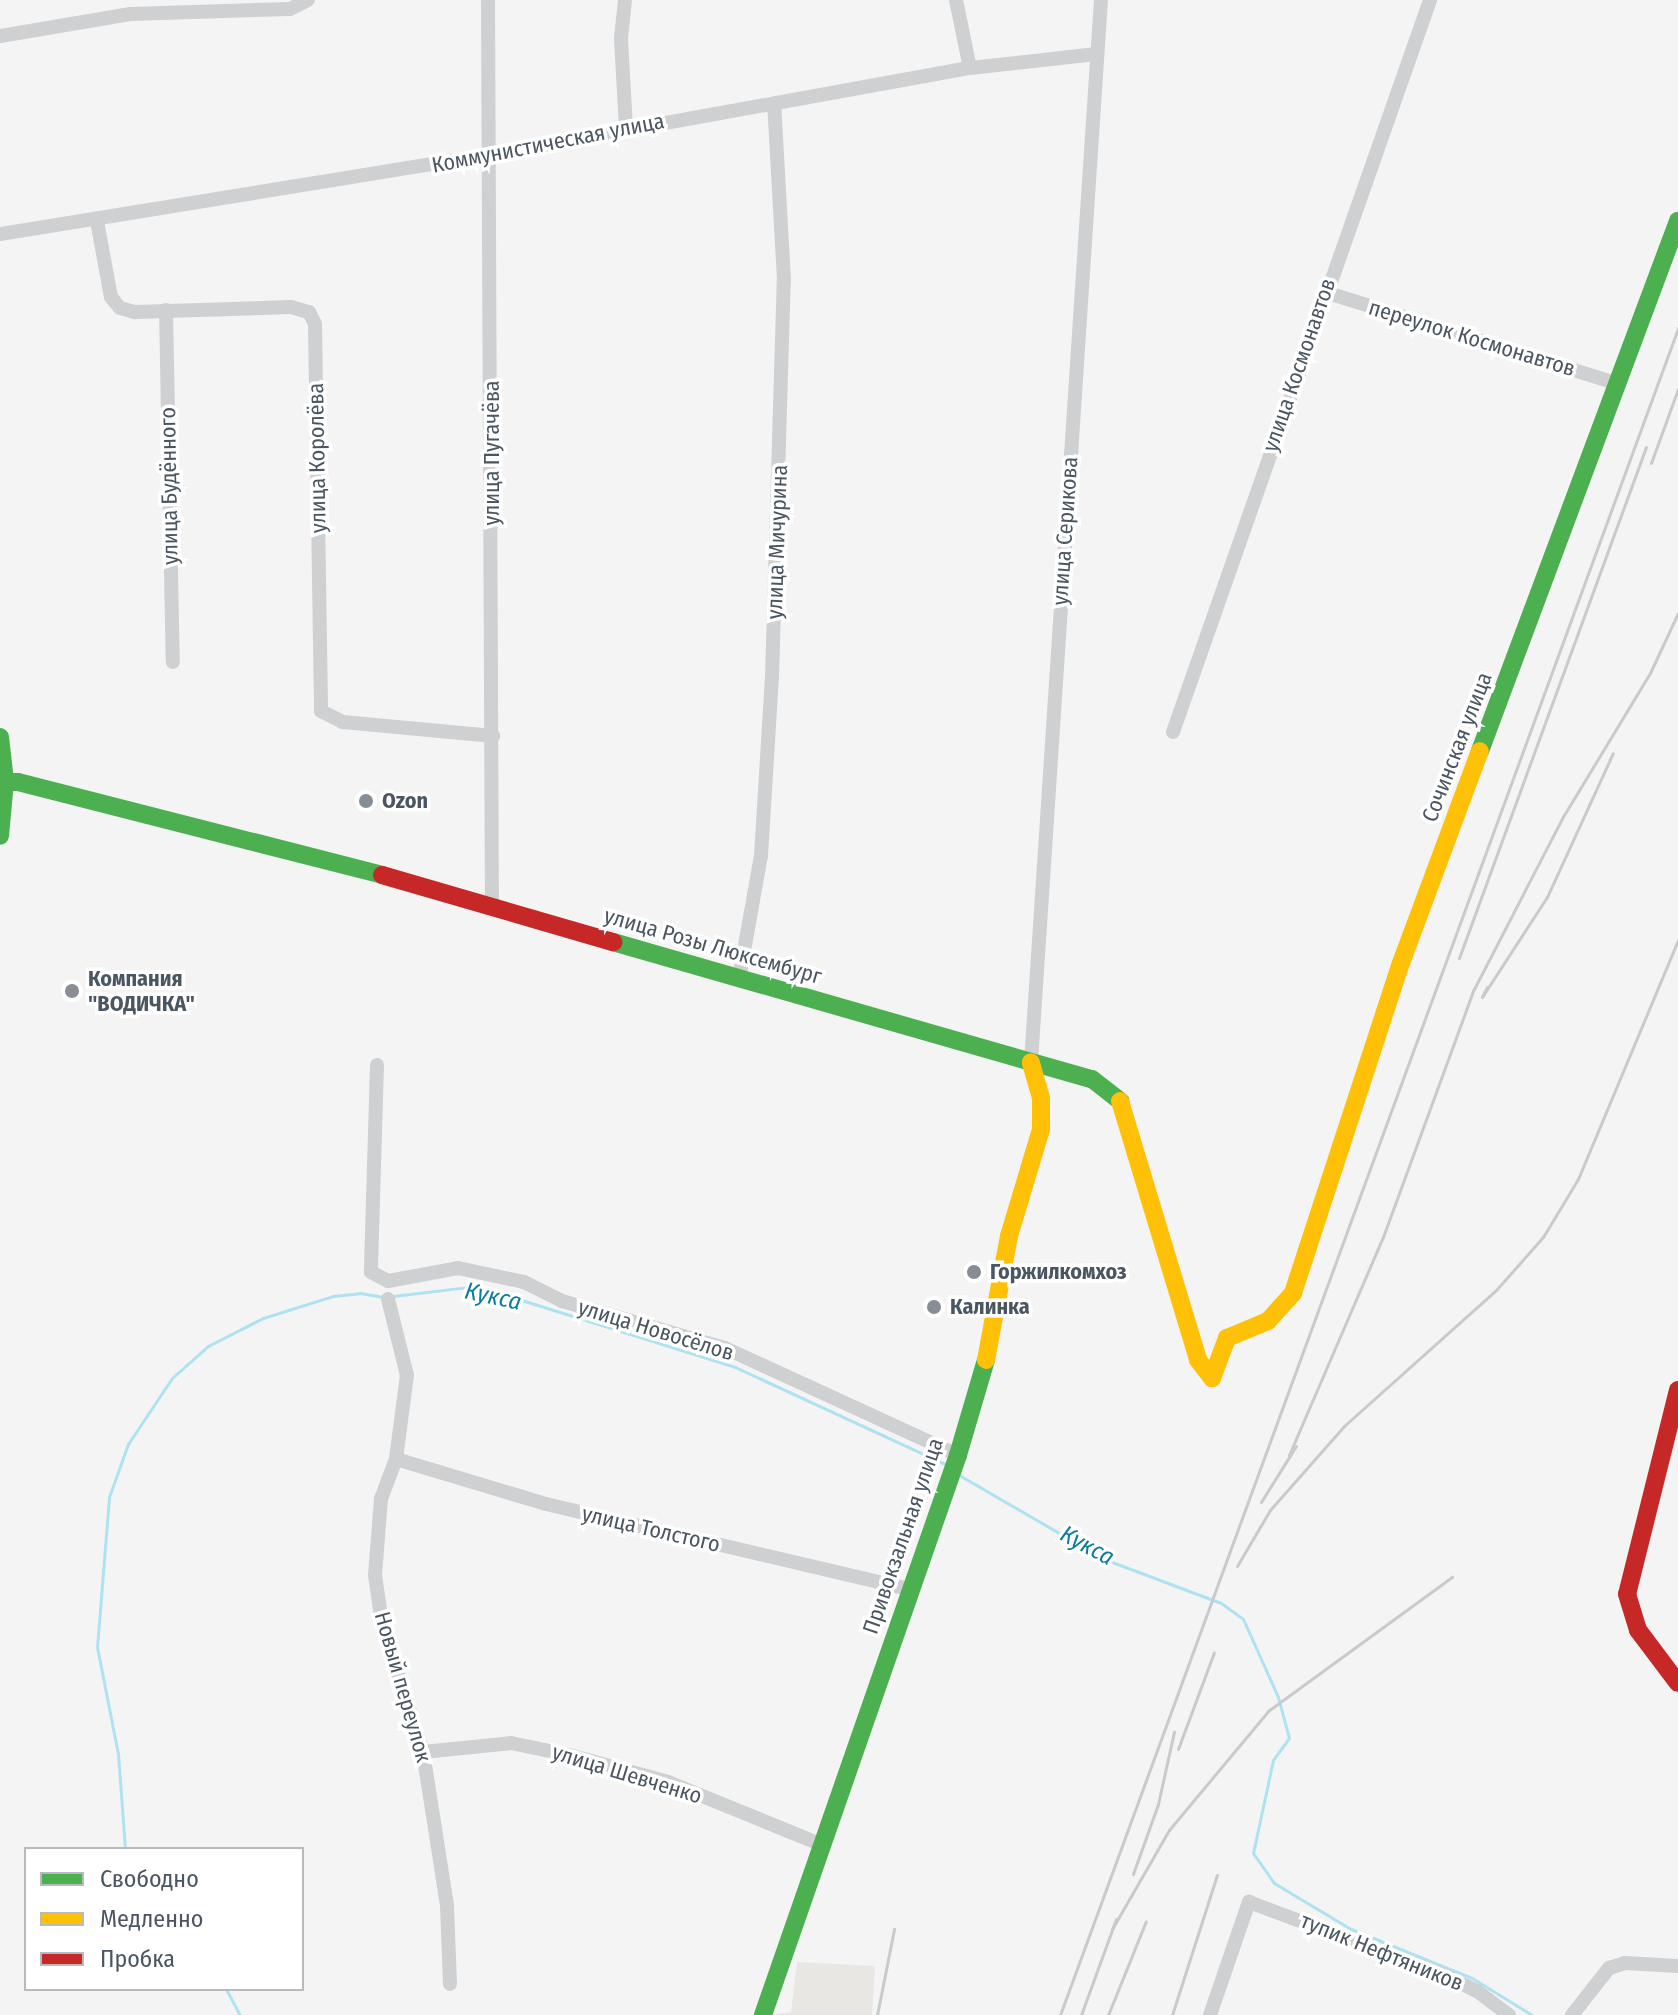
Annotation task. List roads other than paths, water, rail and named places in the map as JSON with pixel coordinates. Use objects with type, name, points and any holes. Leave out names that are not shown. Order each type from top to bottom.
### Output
[{"type":"street","points":[[0,36],[165,5],[290,9],[308,0]]},
{"type":"street","name":"улица Пугачёва","points":[[488,0],[492,906]]},
{"type":"street","points":[[625,0],[621,39],[626,128]]},
{"type":"street","points":[[956,0],[970,68]]},
{"type":"street","name":"улица Серикова","points":[[1031,1062],[1101,0]]},
{"type":"street","name":"улица Космонавтов","points":[[1173,732],[1430,0]]},
{"type":"street","name":"Коммунистическая улица","points":[[0,234],[97,221],[490,155],[970,68],[1096,54]]},
{"type":"street","name":"улица Мичурина","points":[[739,979],[761,856],[777,555],[784,280],[774,103]]},
{"type":"street","name":"улица Королёва","points":[[97,221],[111,297],[120,308],[135,312],[291,307],[309,312],[315,324],[321,711],[343,722],[493,736]]},
{"type":"street","name":"Сочинская улица","points":[[1212,1378],[1227,1338],[1268,1321],[1293,1293],[1401,963],[1678,221]]},
{"type":"street","name":"переулок Космонавтов","points":[[1325,292],[1619,384]]},
{"type":"street","name":"улица Будённого","points":[[166,310],[173,662]]},
{"type":"street","points":[[0,737],[0,836]]},
{"type":"street","name":"улица Розы Люксембург","points":[[2,782],[492,906],[1092,1079],[1112,1090],[1123,1106],[1198,1360],[1212,1378]]},
{"type":"street","name":"Привокзальная улица","points":[[763,2015],[955,1464],[990,1347],[1009,1236],[1041,1129],[1041,1098],[1031,1062]]},
{"type":"street","name":"улица Новосёлов","points":[[377,1065],[368,1256],[371,1272],[388,1281],[458,1268],[524,1282],[562,1301],[725,1348],[955,1464]]},
{"type":"street","name":"Новый переулок","points":[[388,1299],[407,1375],[396,1459],[381,1499],[375,1575],[382,1623],[423,1752],[447,1906],[450,1984]]},
{"type":"street","points":[[1678,1390],[1627,1594],[1638,1630],[1678,1683]]},
{"type":"street","name":"улица Толстого","points":[[396,1459],[533,1501],[909,1589]]},
{"type":"street","name":"улица Шевченко","points":[[423,1752],[511,1743],[573,1756],[668,1782],[822,1845]]},
{"type":"street","name":"тупик Нефтяников","points":[[1210,2015],[1249,1902],[1442,1974],[1509,2015]]},
{"type":"street","points":[[1572,2015],[1609,1968],[1625,1963],[1678,1966]]},
{"type":"waterway","name":"Кукса","points":[[393,1296],[469,1287],[499,1293],[735,1367],[947,1465]]},
{"type":"waterway","name":"Кукса","points":[[125,1847],[118,1754],[97,1647],[109,1497],[128,1444],[172,1378],[208,1346],[263,1318],[333,1296],[360,1293],[382,1297]]},
{"type":"waterway","name":"Кукса","points":[[959,1475],[1104,1559],[1221,1603],[1243,1619],[1278,1697],[1289,1738],[1273,1760],[1253,1853],[1274,1883],[1351,1929],[1472,1978],[1532,2015]]},
{"type":"waterway","name":"Кукса","points":[[227,1991],[240,2015]]},
{"type":"railway","points":[[1060,2015],[1678,328]]},
{"type":"railway","points":[[1651,463],[1678,389]]},
{"type":"railway","points":[[1459,958],[1646,447]]},
{"type":"railway","points":[[1289,1455],[1383,1237],[1474,989],[1564,815],[1650,673],[1678,613]]},
{"type":"railway","points":[[1487,987],[1482,997],[1547,897],[1613,753]]},
{"type":"railway","points":[[1237,1566],[1270,1510],[1344,1426],[1497,1289],[1543,1237],[1578,1179],[1678,940]]},
{"type":"railway","points":[[1261,1502],[1296,1446]]},
{"type":"railway","points":[[1112,1929],[1169,1830],[1268,1711],[1452,1577]]},
{"type":"railway","points":[[1178,1749],[1214,1652]]},
{"type":"railway","points":[[1133,1874],[1158,1804],[1174,1732]]},
{"type":"railway","points":[[1172,2015],[1217,1875]]},
{"type":"railway","points":[[1081,2015],[1116,1919]]},
{"type":"railway","points":[[1108,2015],[1146,1921]]},
{"type":"railway","points":[[877,2015],[894,1929]]},
{"type":"place","name":"Ozon","points":[[366,801]]},
{"type":"place","name":"Компания \"ВОДИЧКА\"","points":[[72,991]]},
{"type":"place","name":"Горжилкомхоз","points":[[974,1272]]},
{"type":"place","name":"Калинка","points":[[934,1307]]}]
